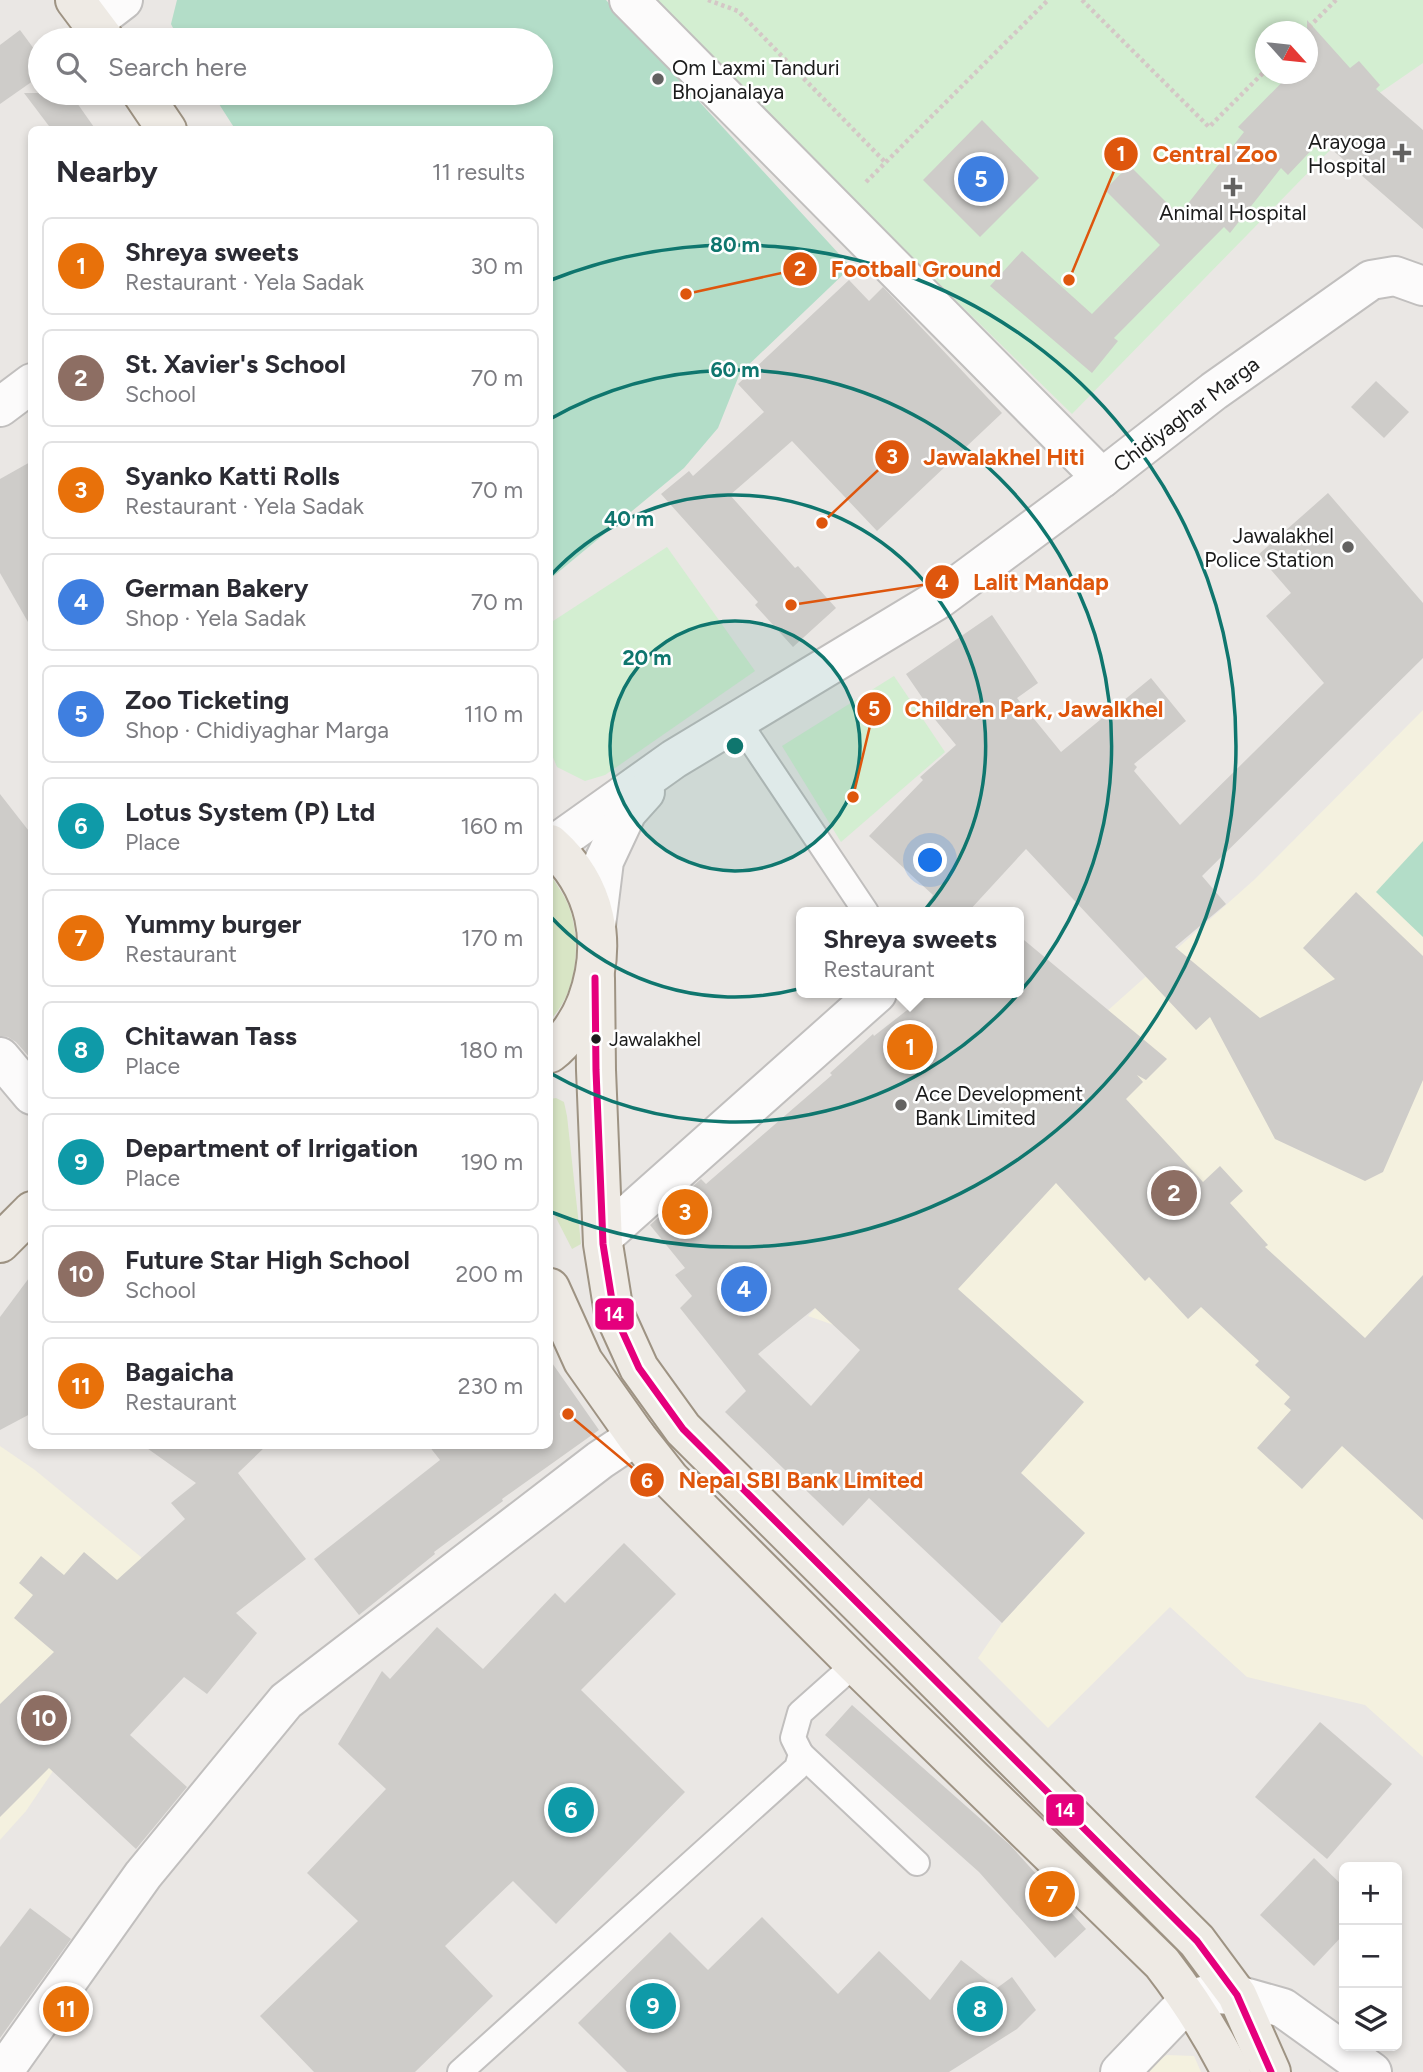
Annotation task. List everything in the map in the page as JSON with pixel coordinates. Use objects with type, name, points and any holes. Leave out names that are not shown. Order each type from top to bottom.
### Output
[{"type":"main road","points":[[150,105],[164,126]]},
{"type":"main road","points":[[553,847],[573,869],[588,896],[596,926],[596,1094],[603,1237],[614,1313],[639,1368],[682,1429],[1197,1941],[1237,1995],[1271,2072]]},
{"type":"main road","points":[[553,1051],[581,1016],[595,978]]},
{"type":"main road","points":[[0,1243],[28,1215]]},
{"type":"main road","points":[[553,1295],[583,1361],[670,1479],[855,1664],[1162,1962],[1212,2034],[1231,2072]]},
{"type":"street","points":[[91,21],[123,0]]},
{"type":"street","points":[[629,0],[1102,478]]},
{"type":"street","name":"Chidiyaghar Marga","points":[[553,844],[674,759],[939,599],[1214,391],[1371,280],[1395,276],[1423,286]]},
{"type":"street","points":[[0,407],[28,386]]},
{"type":"street","name":"Chidiyaghar Marga","points":[[596,926],[604,861],[627,812],[674,759]]},
{"type":"street","points":[[603,1237],[871,998]]},
{"type":"street","points":[[0,1057],[28,1090]]},
{"type":"street","points":[[3,2072],[143,1875],[286,1701],[600,1460],[636,1436]]},
{"type":"street","points":[[1120,2072],[1190,1999],[1211,1994],[1237,1995],[1283,2008],[1372,2072]]},
{"type":"lane","points":[[737,721],[863,907]]},
{"type":"lane","points":[[855,1664],[800,1713],[793,1738],[801,1754],[917,1863]]},
{"type":"lane","points":[[460,2072],[797,1768],[801,1754]]},
{"type":"path","points":[[708,0],[738,11],[886,163]]},
{"type":"path","points":[[838,210],[1048,0]]},
{"type":"path","points":[[1082,0],[1209,127],[1255,80]]},
{"type":"path","points":[[1315,21],[1336,0]]},
{"type":"shaded area","points":[[1423,710],[1423,1757],[1365,1705],[1247,1677],[1170,1607],[1048,1728],[978,1658],[1002,1623],[1085,1533],[960,1416],[871,1338],[808,1316],[1040,1071],[1255,879]]},
{"type":"shaded area","points":[[0,1446],[35,1470],[141,1557],[152,1625],[26,1811],[0,1840]]},
{"type":"shaded area","points":[[1167,2055],[1194,2056],[1201,2072],[1136,2072]]},
{"type":"green space","points":[[177,0],[606,0],[851,267],[740,373],[718,428],[684,468],[553,577],[553,126],[233,126],[220,105],[553,105],[553,28],[173,28],[171,24]]},
{"type":"green space","points":[[649,0],[1423,0],[1423,63],[1362,105],[1333,147],[1072,414]]},
{"type":"green space","points":[[667,547],[755,671],[605,775],[585,781],[557,767],[553,757],[553,621]]},
{"type":"green space","points":[[894,676],[945,752],[841,842],[782,746]]},
{"type":"green space","points":[[1423,841],[1423,937],[1376,892]]},
{"type":"green space","points":[[553,879],[569,907],[576,951],[571,982],[553,1016]]},
{"type":"green space","points":[[553,1098],[564,1102],[567,1116],[581,1244],[572,1249],[553,1212]]},
{"type":"building","points":[[20,30],[28,41],[28,84],[0,104],[0,45]]},
{"type":"building","points":[[1318,32],[1350,68],[1359,61],[1380,85],[1376,89],[1423,130],[1423,229],[1321,140],[1288,175],[1281,168],[1230,233],[1224,227],[1114,338],[1118,341],[1092,373],[990,286],[1022,251],[1092,314],[1160,245],[1105,190],[1129,165],[1179,215],[1244,132],[1238,127],[1280,84],[1318,84]]},
{"type":"building","points":[[33,105],[78,105],[93,126],[49,126]]},
{"type":"building","points":[[982,120],[1039,178],[980,237],[923,180]]},
{"type":"building","points":[[849,280],[869,301],[883,287],[1002,413],[877,531],[792,441],[730,495],[795,568],[798,566],[836,608],[793,647],[755,605],[758,602],[661,494],[689,471],[693,476],[764,412],[738,384]]},
{"type":"building","points":[[1376,381],[1409,412],[1384,438],[1351,407]]},
{"type":"building","points":[[28,463],[28,622],[0,573],[0,479]]},
{"type":"building","points":[[1328,493],[1423,603],[1423,658],[1202,876],[1226,904],[1175,947],[1260,1018],[1335,979],[1303,948],[1356,892],[1423,956],[1423,1080],[1383,1172],[1365,1181],[1275,1139],[1210,1017],[1196,1030],[1026,849],[973,907],[925,907],[933,895],[869,836],[923,780],[920,777],[956,745],[928,711],[930,709],[906,674],[992,615],[1038,683],[1017,698],[1061,752],[1151,678],[1186,721],[1134,764],[1137,767],[1134,771],[1180,825],[1324,683],[1266,616],[1291,593],[1258,555]]},
{"type":"building","points":[[0,794],[28,830],[28,1056],[16,1042],[0,1036]]},
{"type":"building","points":[[1024,940],[1167,1059],[1146,1080],[1137,1075],[1143,1082],[1126,1099],[1203,1182],[1220,1166],[1243,1191],[1230,1203],[1268,1245],[1265,1247],[1365,1338],[1423,1275],[1423,1520],[1342,1446],[1302,1489],[1257,1448],[1291,1410],[1284,1404],[1290,1397],[1255,1365],[1259,1361],[1201,1307],[1188,1319],[1149,1277],[1145,1281],[1056,1183],[958,1289],[1084,1402],[1021,1473],[1085,1533],[1002,1623],[869,1498],[843,1526],[725,1412],[746,1391],[680,1308],[692,1296],[675,1275],[685,1268],[650,1225],[701,1179],[706,1184],[832,1075],[830,1073],[873,1034],[874,1036],[923,998],[1024,998]],"holes":[[[815,1308],[860,1350],[811,1406],[758,1354]]]},
{"type":"building","points":[[28,1279],[28,1415],[0,1430],[0,1317]]},
{"type":"building","points":[[553,1364],[599,1430],[502,1499],[503,1501],[434,1552],[435,1554],[359,1615],[314,1559],[440,1460],[431,1449],[553,1449]]},
{"type":"building","points":[[148,1449],[263,1449],[238,1473],[306,1559],[236,1613],[257,1633],[207,1694],[184,1677],[130,1735],[187,1787],[136,1849],[49,1768],[0,1817],[0,1704],[54,1652],[14,1618],[33,1595],[19,1583],[41,1556],[64,1575],[84,1552],[117,1580],[185,1519],[171,1503],[196,1483]]},
{"type":"building","points":[[624,1543],[676,1594],[581,1690],[685,1792],[556,1924],[513,1881],[445,1946],[493,1996],[415,2072],[314,2072],[260,2016],[358,1921],[307,1873],[386,1789],[338,1744],[382,1671],[390,1679],[437,1627],[483,1669],[555,1593],[565,1603]]},
{"type":"building","points":[[852,1705],[1010,1845],[1086,1929],[1055,1958],[979,1872],[825,1735]]},
{"type":"building","points":[[1320,1722],[1392,1784],[1327,1859],[1255,1797]]},
{"type":"building","points":[[1314,1858],[1339,1882],[1339,1939],[1314,1966],[1260,1915]]},
{"type":"building","points":[[30,1908],[71,1939],[0,2038],[0,1947]]},
{"type":"building","points":[[762,1917],[838,1994],[879,1951],[930,2000],[961,1960],[997,1988],[1012,1977],[1036,2010],[1017,2029],[949,2072],[627,2072],[578,2023],[670,1932],[708,1970]]},
{"type":"transit line","name":"14","points":[[595,978],[603,1244],[614,1313],[639,1368],[683,1429],[1197,1941],[1237,1995],[1271,2072]]},
{"type":"place","name":"Om Laxmi Tanduri Bhojanalaya","points":[[658,79]]},
{"type":"place","name":"Arayoga Hospital","points":[[1402,153]]},
{"type":"place","name":"Zoo Ticketing","points":[[981,179]]},
{"type":"place","name":"Animal Hospital","points":[[1233,187]]},
{"type":"place","name":"Central Zoo","points":[[1069,280]]},
{"type":"place","name":"Football Ground","points":[[686,294]]},
{"type":"place","name":"Jawalakhel Hiti","points":[[822,523]]},
{"type":"place","name":"Jawalakhel Police Station","points":[[1348,547]]},
{"type":"place","name":"Lalit Mandap","points":[[791,605]]},
{"type":"place","name":"Children Park, Jawalkhel","points":[[853,797]]},
{"type":"place","name":"Jawalakhel","points":[[596,1039]]},
{"type":"place","name":"Shreya sweets","points":[[910,1047]]},
{"type":"place","name":"Ace Development Bank Limited","points":[[901,1105]]},
{"type":"place","name":"St. Xavier's School","points":[[1174,1193]]},
{"type":"place","name":"Syanko Katti Rolls","points":[[685,1212]]},
{"type":"place","name":"German Bakery","points":[[744,1289]]},
{"type":"place","name":"Nepal SBI Bank Limited","points":[[568,1414]]},
{"type":"place","name":"Future Star High School","points":[[44,1718]]},
{"type":"place","name":"Lotus System (P) Ltd","points":[[571,1810]]},
{"type":"place","name":"Yummy burger","points":[[1052,1894]]},
{"type":"place","name":"Department of Irrigation","points":[[653,2006]]},
{"type":"place","name":"Bagaicha","points":[[66,2009]]},
{"type":"place","name":"Chitawan Tass","points":[[980,2009]]}]
